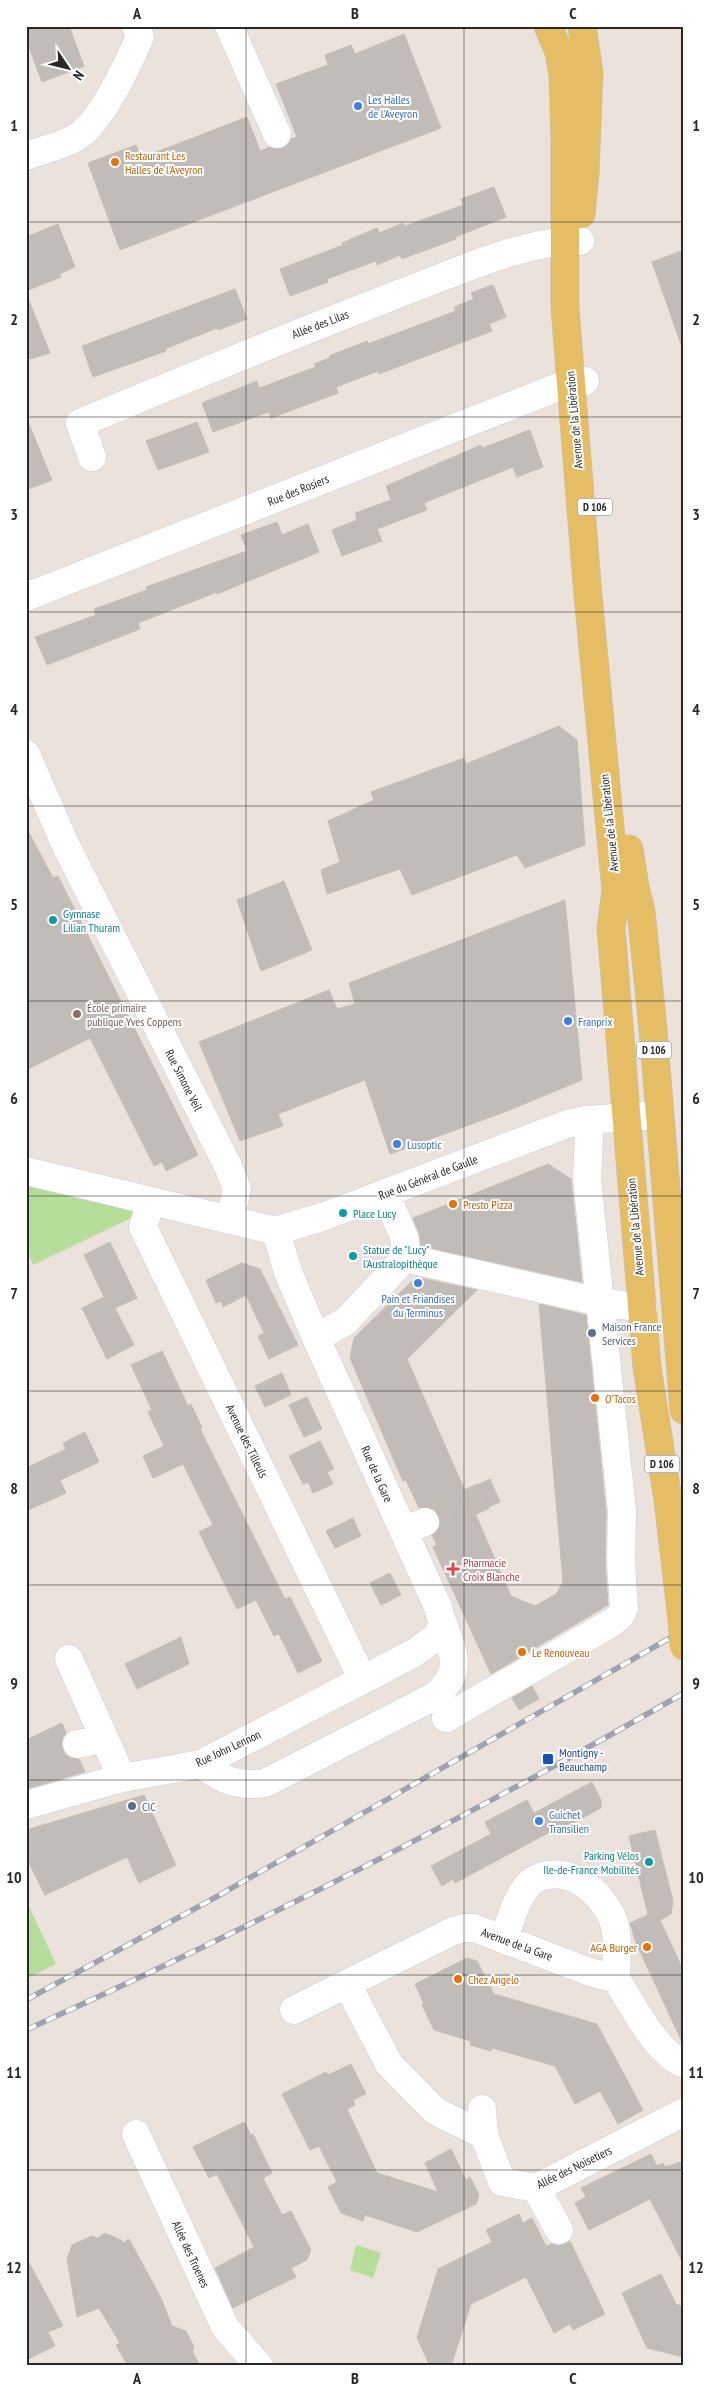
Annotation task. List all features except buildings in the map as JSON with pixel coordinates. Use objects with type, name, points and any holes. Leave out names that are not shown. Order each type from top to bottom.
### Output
[{"type":"main road","name":"Avenue de la Libération","points":[[548,26],[559,52],[563,75],[573,241],[581,333],[578,382],[616,891],[611,928],[643,1320],[654,1415],[668,1500],[683,1634]]},
{"type":"main road","name":"Avenue de la Libération","points":[[573,241],[589,73],[582,26]]},
{"type":"main road","name":"Avenue de la Libération","points":[[578,382],[622,818],[641,912],[680,1329],[684,1410]]},
{"type":"street","points":[[229,26],[277,134]]},
{"type":"street","points":[[26,156],[77,137],[92,121],[126,68],[141,30]]},
{"type":"street","name":"Allée des Lilas","points":[[92,457],[80,424],[311,327],[491,259],[573,241]]},
{"type":"street","name":"Rue des Rosiers","points":[[26,597],[578,382]]},
{"type":"street","name":"Rue Simone Veil","points":[[26,754],[66,846],[228,1166],[236,1189],[230,1219]]},
{"type":"street","name":"Rue du Général de Gaulle","points":[[276,1231],[325,1216],[385,1194],[567,1124],[586,1120],[659,1115]]},
{"type":"street","points":[[446,1718],[613,1622],[621,1616],[624,1608],[622,1511],[587,1180],[589,1136]]},
{"type":"street","points":[[26,1171],[276,1231]]},
{"type":"street","points":[[316,1338],[346,1321],[405,1258],[405,1239],[385,1194]]},
{"type":"street","name":"Avenue des Tilleuls","points":[[151,1202],[143,1227],[363,1680]]},
{"type":"street","name":"Rue de la Gare","points":[[201,1764],[213,1774],[228,1782],[250,1786],[265,1783],[435,1696],[445,1688],[453,1676],[454,1661],[451,1646],[442,1627],[414,1526],[316,1338],[288,1272],[276,1231]]},
{"type":"street","points":[[405,1258],[600,1302],[643,1320],[680,1329]]},
{"type":"street","points":[[363,1680],[428,1644],[436,1637],[442,1627]]},
{"type":"street","points":[[69,1659],[122,1778]]},
{"type":"street","name":"Rue John Lennon","points":[[26,1805],[122,1778],[201,1764],[363,1680]]},
{"type":"street","points":[[77,1744],[104,1739]]},
{"type":"street","points":[[504,1938],[522,1893],[531,1881],[545,1876],[564,1874],[591,1890],[612,1916],[616,1934],[616,1979],[652,2034],[670,2056],[684,2064]]},
{"type":"street","name":"Avenue de la Gare","points":[[294,2010],[464,1928],[474,1928],[504,1938],[590,1972],[616,1979]]},
{"type":"street","name":"Allée des Noisetiers","points":[[347,1984],[389,2064],[435,2111],[483,2122],[502,2182],[531,2187],[684,2112]]},
{"type":"street","name":"Allée des Troenes","points":[[136,2134],[225,2327],[259,2366]]},
{"type":"street","points":[[531,2187],[559,2230]]},
{"type":"green space","points":[[26,1185],[133,1210],[131,1218],[33,1265],[26,1247]]},
{"type":"green space","points":[[26,1900],[56,1964],[26,1979]]},
{"type":"green space","points":[[356,2245],[381,2253],[373,2278],[350,2270]]},
{"type":"tunnel","points":[[425,1522],[484,1496]]},
{"type":"railway","points":[[26,2000],[209,1901],[684,1630]]},
{"type":"railway","points":[[26,2030],[193,1952],[359,1869],[523,1783],[684,1693]]},
{"type":"place","name":"Les Halles de l'Aveyron","points":[[358,106]]},
{"type":"place","name":"Restaurant Les Halles de l'Aveyron","points":[[115,162]]},
{"type":"place","name":"Gymnase Lilian Thuram","points":[[53,920]]},
{"type":"place","name":"École primaire publique Yves Coppens","points":[[77,1014]]},
{"type":"place","name":"Franprix","points":[[568,1021]]},
{"type":"place","name":"Lusoptic","points":[[397,1144]]},
{"type":"place","name":"Presto Pizza","points":[[453,1204]]},
{"type":"place","name":"Place Lucy","points":[[343,1213]]},
{"type":"place","name":"Statue de \"Lucy\" l'Australopithèque","points":[[353,1256]]},
{"type":"place","name":"Pain et Friandises du Terminus","points":[[418,1283]]},
{"type":"place","name":"Maison France Services","points":[[592,1333]]},
{"type":"place","name":"O'Tacos","points":[[595,1398]]},
{"type":"place","name":"Pharmacie Croix Blanche","points":[[453,1569]]},
{"type":"place","name":"Le Renouveau","points":[[522,1652]]},
{"type":"place","name":"Montigny - Beauchamp","points":[[548,1759]]},
{"type":"place","name":"CIC","points":[[132,1806]]},
{"type":"place","name":"Guichet Transilien","points":[[539,1821]]},
{"type":"place","name":"Parking Vélos Ile-de-France Mobilités","points":[[649,1862]]},
{"type":"place","name":"AGA Burger","points":[[647,1947]]},
{"type":"place","name":"Chez Angelo","points":[[458,1979]]}]
